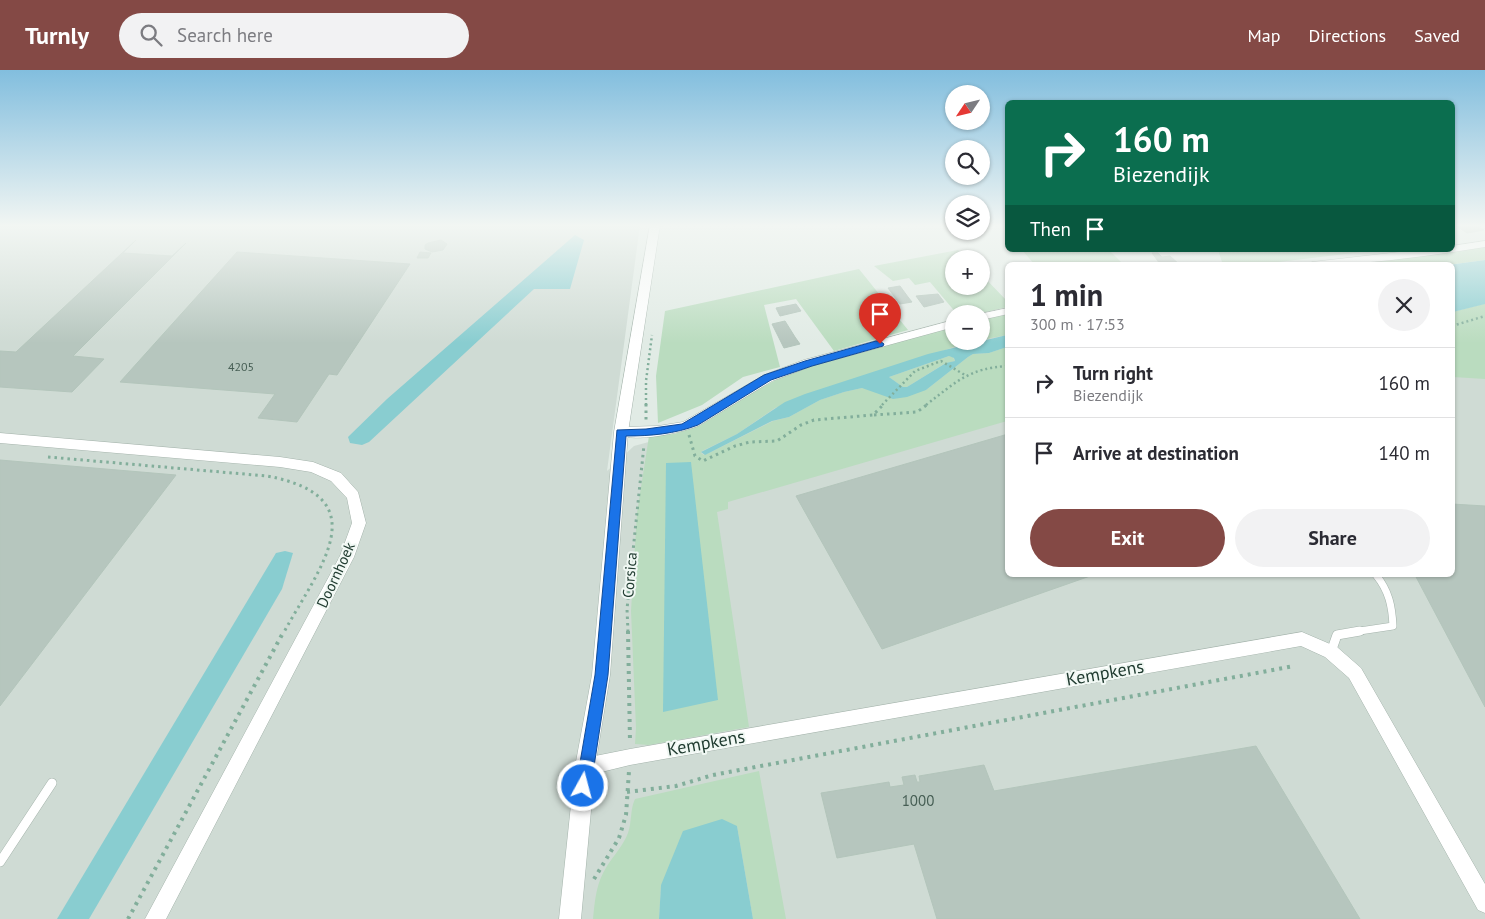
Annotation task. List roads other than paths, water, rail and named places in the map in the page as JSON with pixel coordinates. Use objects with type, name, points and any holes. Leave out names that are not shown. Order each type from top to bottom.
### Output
[{"type":"street","name":"Corsica","points":[[570,919],[585,768],[601,675],[621,432],[648,265]]},
{"type":"street","points":[[990,315],[1005,313]]},
{"type":"street","points":[[621,432],[676,429],[694,423],[768,378],[808,363],[945,325]]},
{"type":"street","name":"Doornhoek","points":[[0,438],[280,462],[312,467],[336,478],[353,496],[359,523],[347,557],[156,919]]},
{"type":"street","name":"Kempkens","points":[[585,768],[630,757],[1302,639],[1331,652],[1355,674],[1485,903]]},
{"type":"lane","points":[[1331,652],[1337,635],[1393,626],[1392,606],[1386,587],[1378,577]]},
{"type":"lane","points":[[0,862],[52,783]]},
{"type":"water","points":[[541,265],[577,265],[570,289],[534,289],[369,442],[362,445],[350,443],[348,437],[387,399]]},
{"type":"water","points":[[1455,265],[1485,265],[1485,304],[1455,312]]},
{"type":"water","points":[[1005,335],[1005,348],[989,353],[973,354],[926,390],[907,397],[893,399],[862,388],[844,392],[820,400],[789,417],[772,421],[705,455],[701,452],[737,434],[785,402],[928,354],[945,350],[990,350],[990,339]],"holes":[[[949,356],[954,358],[955,361],[946,363],[907,387],[903,387],[889,377]]]},
{"type":"water","points":[[691,462],[718,700],[663,712],[666,463]]},
{"type":"water","points":[[285,551],[293,553],[282,589],[89,919],[57,919],[276,553]]},
{"type":"water","points":[[722,819],[737,826],[753,919],[659,919],[661,885],[683,831]]}]
